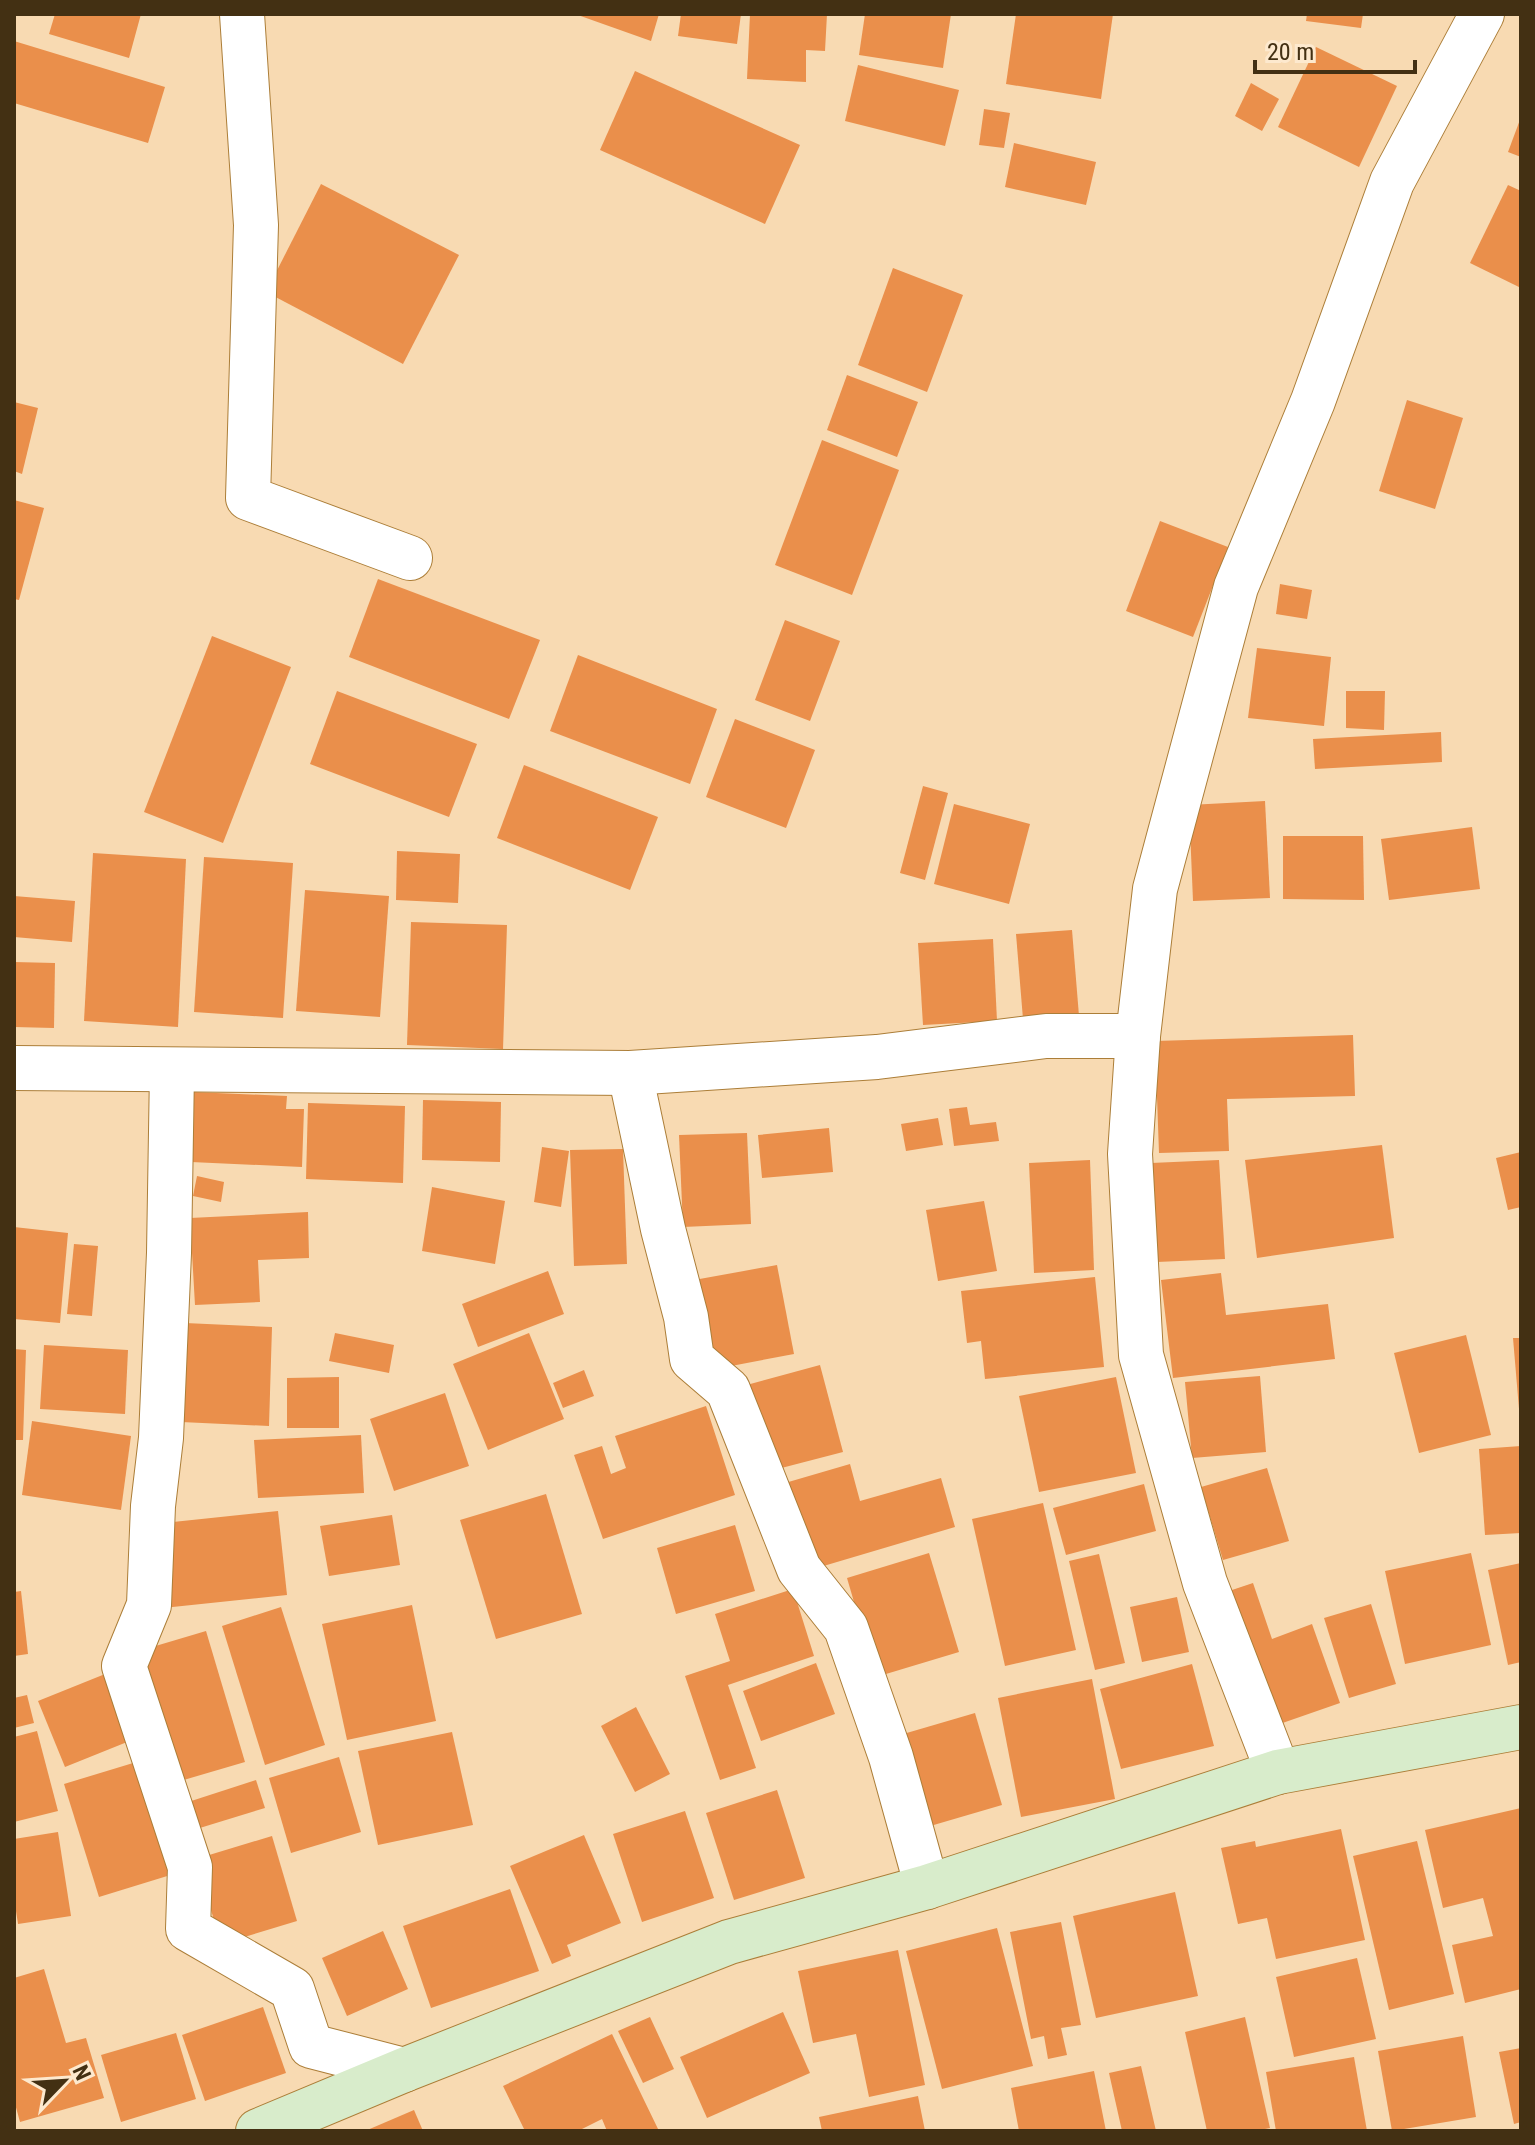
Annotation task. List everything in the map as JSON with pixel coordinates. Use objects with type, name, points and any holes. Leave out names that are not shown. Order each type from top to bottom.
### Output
[{"type":"street","points":[[242,14],[256,225],[248,498],[410,558]]},
{"type":"street","points":[[1278,1772],[1205,1583],[1141,1355],[1130,1154],[1138,1036],[1155,889],[1236,587],[1313,401],[1392,182],[1482,14]]},
{"type":"street","points":[[14,1068],[630,1073],[877,1057],[1046,1036],[1138,1036]]},
{"type":"street","points":[[172,1071],[161,1438],[153,1506],[149,1605],[124,1666],[190,1867],[188,1929],[292,1989],[311,2046],[404,2070]]},
{"type":"street","points":[[630,1073],[663,1229],[686,1317],[692,1359],[728,1390],[799,1569],[846,1628],[891,1757],[927,1887]]},
{"type":"street","points":[[258,2131],[729,1942],[927,1887],[1278,1772],[1521,1727]]},
{"type":"building","points":[[55,14],[141,14],[129,58],[49,34]]},
{"type":"building","points":[[575,14],[659,14],[651,41]]},
{"type":"building","points":[[681,14],[741,14],[737,44],[678,36]]},
{"type":"building","points":[[750,14],[827,14],[825,51],[806,50],[806,82],[747,79]]},
{"type":"building","points":[[865,14],[951,14],[943,68],[859,55]]},
{"type":"building","points":[[1016,14],[1113,14],[1101,99],[1006,84]]},
{"type":"building","points":[[1307,14],[1363,14],[1361,28],[1306,21]]},
{"type":"building","points":[[14,41],[165,87],[148,143],[14,103]]},
{"type":"building","points":[[1316,47],[1397,86],[1359,167],[1278,127]]},
{"type":"building","points":[[858,65],[959,90],[945,146],[845,121]]},
{"type":"building","points":[[635,71],[800,145],[765,224],[600,150]]},
{"type":"building","points":[[1251,83],[1279,99],[1262,131],[1235,116]]},
{"type":"building","points":[[984,109],[1010,113],[1004,148],[979,145]]},
{"type":"building","points":[[1521,117],[1521,157],[1508,152]]},
{"type":"building","points":[[1014,143],[1096,162],[1086,205],[1005,187]]},
{"type":"building","points":[[321,184],[459,255],[403,364],[266,292]]},
{"type":"building","points":[[1508,185],[1521,191],[1521,288],[1470,263]]},
{"type":"building","points":[[893,268],[963,295],[927,392],[858,365]]},
{"type":"building","points":[[847,375],[918,402],[897,457],[827,430]]},
{"type":"building","points":[[1407,400],[1463,418],[1435,509],[1379,491]]},
{"type":"building","points":[[14,402],[38,408],[22,474],[14,471]]},
{"type":"building","points":[[822,440],[899,470],[852,595],[775,565]]},
{"type":"building","points":[[14,500],[44,508],[19,600],[14,599]]},
{"type":"building","points":[[1160,521],[1228,547],[1193,637],[1126,611]]},
{"type":"building","points":[[378,579],[540,640],[509,719],[349,657]]},
{"type":"building","points":[[1280,584],[1312,590],[1307,619],[1276,614]]},
{"type":"building","points":[[785,620],[840,641],[810,721],[755,700]]},
{"type":"building","points":[[212,636],[291,667],[223,843],[144,812]]},
{"type":"building","points":[[1257,648],[1331,657],[1324,726],[1248,718]]},
{"type":"building","points":[[578,655],[717,709],[690,784],[550,731]]},
{"type":"building","points":[[337,691],[477,744],[449,817],[310,764]]},
{"type":"building","points":[[1346,691],[1385,691],[1384,730],[1346,728]]},
{"type":"building","points":[[735,719],[815,750],[786,828],[706,797]]},
{"type":"building","points":[[1441,732],[1442,762],[1315,769],[1313,739]]},
{"type":"building","points":[[524,765],[658,817],[630,890],[497,838]]},
{"type":"building","points":[[923,786],[948,793],[925,880],[900,873]]},
{"type":"building","points":[[1265,801],[1270,898],[1193,901],[1189,805]]},
{"type":"building","points":[[954,804],[1030,824],[1009,904],[934,884]]},
{"type":"building","points":[[1472,827],[1480,889],[1389,900],[1381,839]]},
{"type":"building","points":[[1283,836],[1363,836],[1364,900],[1283,899]]},
{"type":"building","points":[[397,851],[460,854],[458,903],[396,900]]},
{"type":"building","points":[[93,853],[186,859],[178,1027],[84,1021]]},
{"type":"building","points":[[204,857],[293,863],[283,1018],[194,1012]]},
{"type":"building","points":[[305,890],[389,896],[380,1017],[296,1011]]},
{"type":"building","points":[[14,896],[75,901],[72,942],[14,937]]},
{"type":"building","points":[[411,922],[507,925],[503,1049],[407,1045]]},
{"type":"building","points":[[1072,930],[1079,1016],[1023,1019],[1016,934]]},
{"type":"building","points":[[993,939],[997,1021],[923,1025],[918,943]]},
{"type":"building","points":[[14,962],[55,963],[54,1028],[14,1027]]},
{"type":"building","points":[[1353,1035],[1355,1096],[1227,1099],[1229,1151],[1159,1153],[1155,1041]]},
{"type":"building","points":[[193,1092],[287,1096],[286,1109],[304,1109],[302,1167],[191,1162]]},
{"type":"building","points":[[423,1100],[501,1102],[500,1162],[422,1160]]},
{"type":"building","points":[[308,1103],[405,1106],[403,1183],[306,1179]]},
{"type":"building","points":[[967,1107],[970,1125],[996,1122],[999,1141],[954,1146],[949,1109]]},
{"type":"building","points":[[938,1118],[943,1145],[906,1151],[901,1124]]},
{"type":"building","points":[[829,1128],[833,1172],[762,1178],[758,1135]]},
{"type":"building","points":[[747,1133],[751,1224],[683,1227],[679,1135]]},
{"type":"building","points":[[1382,1145],[1394,1238],[1257,1258],[1245,1160]]},
{"type":"building","points":[[542,1147],[569,1151],[561,1207],[534,1202]]},
{"type":"building","points":[[623,1149],[627,1264],[574,1266],[570,1150]]},
{"type":"building","points":[[1521,1152],[1521,1207],[1508,1210],[1496,1158]]},
{"type":"building","points":[[1090,1160],[1094,1270],[1034,1273],[1029,1163]]},
{"type":"building","points":[[1219,1160],[1225,1259],[1157,1262],[1151,1163]]},
{"type":"building","points":[[197,1176],[224,1182],[221,1202],[193,1196]]},
{"type":"building","points":[[432,1187],[505,1201],[495,1264],[422,1251]]},
{"type":"building","points":[[984,1201],[997,1271],[938,1281],[926,1210]]},
{"type":"building","points":[[308,1212],[309,1258],[258,1260],[260,1302],[195,1305],[190,1218]]},
{"type":"building","points":[[14,1227],[68,1233],[60,1323],[14,1319]]},
{"type":"building","points":[[74,1244],[98,1246],[92,1316],[67,1314]]},
{"type":"building","points":[[777,1265],[794,1354],[710,1370],[694,1280]]},
{"type":"building","points":[[548,1271],[564,1314],[478,1347],[462,1304]]},
{"type":"building","points":[[1221,1273],[1226,1315],[1328,1304],[1335,1359],[1173,1378],[1161,1280]]},
{"type":"building","points":[[1095,1277],[1104,1367],[985,1379],[981,1341],[967,1343],[961,1291]]},
{"type":"building","points":[[185,1323],[272,1327],[269,1426],[181,1422]]},
{"type":"building","points":[[335,1333],[394,1345],[389,1373],[329,1361]]},
{"type":"building","points":[[529,1333],[564,1419],[488,1450],[453,1364]]},
{"type":"building","points":[[1466,1335],[1491,1435],[1419,1453],[1394,1353]]},
{"type":"building","points":[[1513,1338],[1521,1338],[1521,1409],[1519,1409]]},
{"type":"building","points":[[44,1345],[128,1350],[125,1414],[40,1409]]},
{"type":"building","points":[[14,1349],[26,1350],[23,1440],[14,1440]]},
{"type":"building","points":[[820,1365],[843,1452],[766,1472],[743,1386]]},
{"type":"building","points":[[584,1370],[594,1396],[563,1408],[553,1383]]},
{"type":"building","points":[[1260,1376],[1266,1452],[1192,1458],[1185,1382]]},
{"type":"building","points":[[339,1377],[339,1428],[287,1428],[287,1378]]},
{"type":"building","points":[[1116,1377],[1136,1473],[1039,1492],[1019,1396]]},
{"type":"building","points":[[445,1393],[469,1466],[394,1491],[370,1419]]},
{"type":"building","points":[[706,1406],[735,1495],[603,1539],[574,1455],[602,1446],[611,1474],[626,1468],[615,1436]]},
{"type":"building","points":[[32,1421],[131,1436],[121,1510],[22,1495]]},
{"type":"building","points":[[361,1435],[364,1493],[258,1498],[254,1440]]},
{"type":"building","points":[[1521,1446],[1521,1533],[1485,1535],[1479,1449]]},
{"type":"building","points":[[850,1464],[860,1501],[941,1478],[955,1527],[810,1570],[785,1483]]},
{"type":"building","points":[[1267,1468],[1289,1541],[1223,1560],[1201,1487]]},
{"type":"building","points":[[1144,1484],[1156,1531],[1066,1555],[1053,1508]]},
{"type":"building","points":[[546,1494],[582,1614],[496,1639],[460,1520]]},
{"type":"building","points":[[1043,1503],[1076,1650],[1005,1666],[972,1519]]},
{"type":"building","points":[[278,1511],[287,1595],[163,1608],[154,1524]]},
{"type":"building","points":[[392,1515],[400,1565],[329,1576],[320,1526]]},
{"type":"building","points":[[735,1525],[755,1591],[676,1614],[657,1548]]},
{"type":"building","points":[[929,1553],[959,1652],[876,1677],[847,1578]]},
{"type":"building","points":[[1471,1553],[1491,1645],[1405,1664],[1385,1571]]},
{"type":"building","points":[[1099,1554],[1125,1663],[1095,1670],[1069,1561]]},
{"type":"building","points":[[1521,1563],[1521,1662],[1508,1665],[1488,1570]]},
{"type":"building","points":[[1253,1583],[1272,1639],[1312,1624],[1340,1703],[1271,1727],[1223,1593]]},
{"type":"building","points":[[793,1589],[814,1656],[728,1685],[756,1768],[720,1780],[685,1676],[730,1661],[715,1614]]},
{"type":"building","points":[[21,1591],[28,1654],[14,1656],[14,1592]]},
{"type":"building","points":[[1177,1597],[1189,1652],[1142,1662],[1130,1607]]},
{"type":"building","points":[[1371,1604],[1396,1684],[1349,1698],[1324,1618]]},
{"type":"building","points":[[412,1605],[436,1721],[347,1740],[322,1624]]},
{"type":"building","points":[[281,1607],[325,1745],[265,1765],[222,1626]]},
{"type":"building","points":[[206,1631],[245,1762],[170,1784],[132,1653]]},
{"type":"building","points":[[816,1663],[835,1714],[761,1741],[743,1691]]},
{"type":"building","points":[[1192,1664],[1214,1746],[1121,1769],[1100,1689]]},
{"type":"building","points":[[115,1670],[142,1736],[65,1767],[38,1701]]},
{"type":"building","points":[[1092,1679],[1115,1799],[1021,1817],[998,1698]]},
{"type":"building","points":[[27,1695],[34,1723],[14,1728],[14,1698]]},
{"type":"building","points":[[636,1707],[670,1774],[635,1792],[601,1726]]},
{"type":"building","points":[[975,1713],[1002,1805],[920,1829],[893,1737]]},
{"type":"building","points":[[37,1731],[58,1811],[14,1822],[14,1737]]},
{"type":"building","points":[[452,1732],[473,1825],[378,1845],[358,1751]]},
{"type":"building","points":[[339,1757],[361,1832],[291,1853],[269,1778]]},
{"type":"building","points":[[143,1760],[177,1873],[99,1897],[64,1784]]},
{"type":"building","points":[[256,1780],[265,1808],[190,1831],[182,1804]]},
{"type":"building","points":[[777,1790],[805,1878],[734,1900],[706,1813]]},
{"type":"building","points":[[1521,1808],[1521,1989],[1465,2003],[1452,1945],[1493,1936],[1483,1898],[1443,1908],[1425,1830]]},
{"type":"building","points":[[685,1811],[714,1898],[642,1922],[613,1834]]},
{"type":"building","points":[[1341,1829],[1365,1940],[1276,1959],[1267,1918],[1238,1924],[1221,1848],[1255,1841],[1256,1847]]},
{"type":"building","points":[[58,1832],[71,1916],[18,1924],[14,1898],[14,1839]]},
{"type":"building","points":[[584,1835],[621,1923],[567,1945],[571,1956],[552,1964],[510,1866]]},
{"type":"building","points":[[272,1836],[297,1921],[221,1944],[196,1859]]},
{"type":"building","points":[[1417,1841],[1454,1994],[1389,2010],[1353,1856]]},
{"type":"building","points":[[510,1889],[539,1971],[431,2008],[403,1926]]},
{"type":"building","points":[[1175,1892],[1198,1996],[1096,2018],[1073,1916]]},
{"type":"building","points":[[1061,1922],[1081,2025],[1061,2028],[1067,2055],[1048,2059],[1044,2036],[1031,2039],[1010,1932]]},
{"type":"building","points":[[997,1928],[1033,2066],[942,2089],[906,1951]]},
{"type":"building","points":[[383,1931],[408,1989],[347,2016],[322,1958]]},
{"type":"building","points":[[898,1950],[925,2085],[869,2097],[856,2034],[813,2043],[798,1971]]},
{"type":"building","points":[[1357,1958],[1376,2039],[1294,2057],[1276,1977]]},
{"type":"building","points":[[44,1969],[66,2043],[86,2038],[104,2098],[20,2122],[14,2100],[14,1978]]},
{"type":"building","points":[[263,2007],[286,2073],[205,2101],[182,2035]]},
{"type":"building","points":[[783,2012],[810,2073],[707,2118],[680,2057]]},
{"type":"building","points":[[650,2017],[674,2069],[643,2083],[618,2031]]},
{"type":"building","points":[[1245,2017],[1270,2128],[1207,2131],[1185,2032]]},
{"type":"building","points":[[176,2033],[196,2099],[121,2122],[101,2055]]},
{"type":"building","points":[[612,2034],[659,2131],[607,2131],[602,2119],[578,2131],[525,2131],[503,2086]]},
{"type":"building","points":[[1463,2036],[1476,2117],[1392,2131],[1378,2051]]},
{"type":"building","points":[[1521,2048],[1521,2122],[1514,2124],[1499,2052]]},
{"type":"building","points":[[1354,2057],[1367,2131],[1276,2131],[1266,2072]]},
{"type":"building","points":[[1141,2066],[1156,2131],[1122,2131],[1109,2073]]},
{"type":"building","points":[[1094,2071],[1106,2131],[1019,2131],[1011,2088]]},
{"type":"building","points":[[918,2096],[925,2131],[822,2131],[819,2117]]},
{"type":"building","points":[[414,2110],[423,2131],[365,2131]]}]
